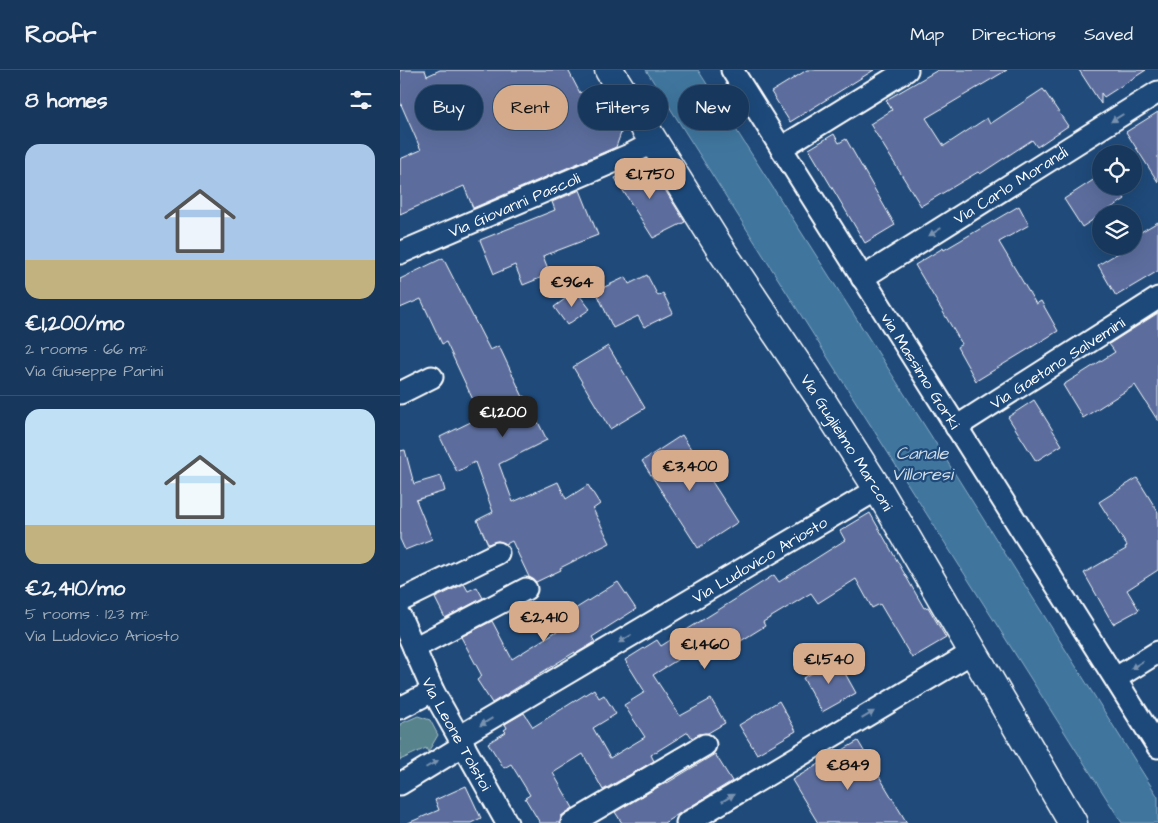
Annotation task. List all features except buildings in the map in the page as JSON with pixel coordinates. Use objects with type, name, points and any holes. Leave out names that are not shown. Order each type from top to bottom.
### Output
[{"type":"street","name":"Via Guglielmo Marconi","points":[[609,70],[723,253],[878,489],[1073,823]]},
{"type":"street","name":"via Massimo Gorki","points":[[732,70],[1158,747]]},
{"type":"street","points":[[781,148],[907,70]]},
{"type":"street","name":"Via Carlo Morandi","points":[[862,278],[1158,92]]},
{"type":"street","name":"Via Giovanni Pascoli","points":[[400,252],[618,160],[654,142]]},
{"type":"street","name":"Via Gaetano Salvemini","points":[[956,427],[1158,298]]},
{"type":"street","points":[[400,393],[432,377]]},
{"type":"street","name":"Via Ludovico Ariosto","points":[[400,784],[462,741],[878,489]]},
{"type":"street","points":[[400,601],[498,552]]},
{"type":"street","points":[[414,648],[526,589]]},
{"type":"street","name":"Via Leone Tolstoi","points":[[400,616],[433,690],[506,823]]},
{"type":"street","points":[[687,823],[973,652]]},
{"type":"street","points":[[1116,678],[1158,652]]},
{"type":"street","points":[[400,708],[433,690]]},
{"type":"street","points":[[572,823],[705,745]]},
{"type":"green space","points":[[418,716],[430,720],[438,735],[428,752],[426,748],[400,760],[400,724]]},
{"type":"water","name":"Canale Villoresi","points":[[646,70],[698,70],[708,85],[678,85],[678,121],[668,105],[668,85],[655,85]]},
{"type":"water","name":"Canale Villoresi","points":[[684,130],[736,130],[935,442],[1158,797],[1158,823],[1122,823]]}]
